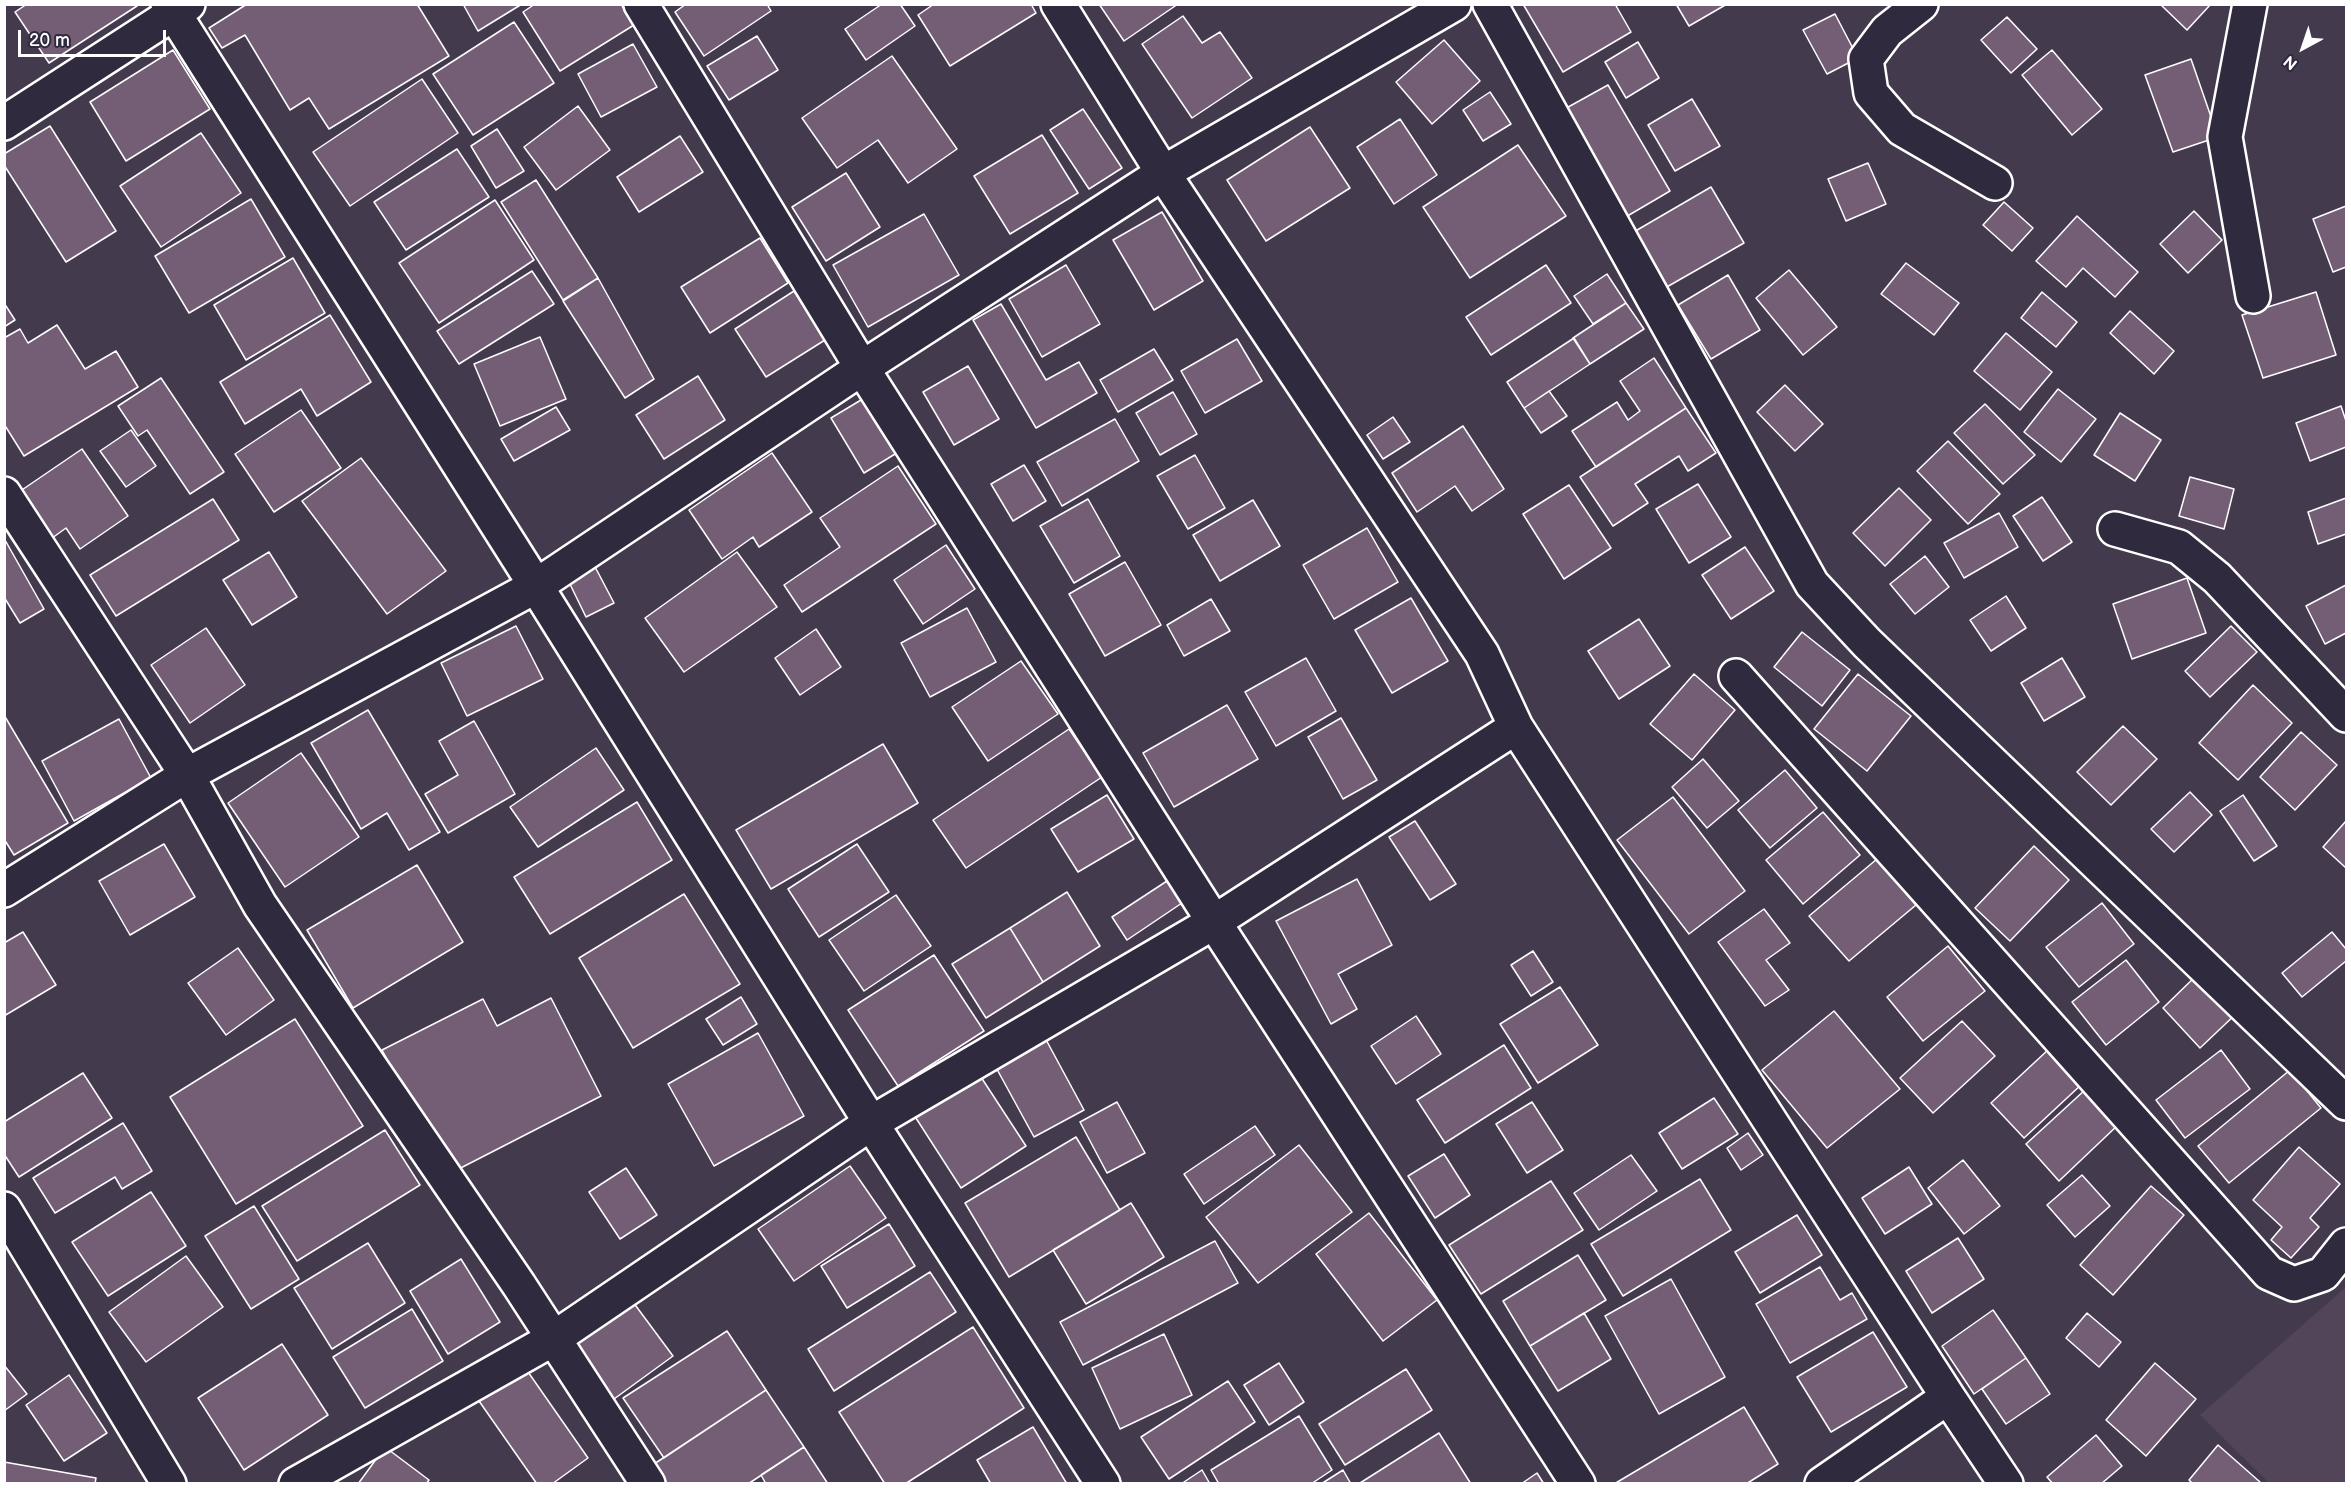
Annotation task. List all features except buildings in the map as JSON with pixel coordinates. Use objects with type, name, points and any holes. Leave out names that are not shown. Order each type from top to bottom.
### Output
[{"type":"street","points":[[641,4],[862,368],[1214,922],[1578,1484]]},
{"type":"street","points":[[1058,4],[1163,173],[1482,654],[1516,727],[2006,1484]]},
{"type":"street","points":[[4,890],[187,775],[536,586],[862,368],[1163,173],[1454,4]]},
{"type":"street","points":[[1490,4],[1812,584],[1867,643],[2346,1104]]},
{"type":"street","points":[[1921,4],[1887,31],[1866,59],[1872,93],[1902,129],[1995,183]]},
{"type":"street","points":[[2250,4],[2225,137],[2253,296]]},
{"type":"street","points":[[4,123],[177,7],[871,1123],[1103,1484]]},
{"type":"street","points":[[4,494],[187,775],[260,905],[554,1339],[648,1484]]},
{"type":"street","points":[[2115,529],[2179,547],[2217,578],[2346,715]]},
{"type":"street","points":[[1736,676],[2269,1273],[2294,1284],[2323,1274],[2346,1245]]},
{"type":"street","points":[[296,1484],[554,1339],[871,1123],[1214,922],[1516,727]]},
{"type":"street","points":[[4,1209],[169,1484]]},
{"type":"street","points":[[1822,1484],[1948,1397]]},
{"type":"shaded area","points":[[2346,1287],[2346,1483],[2269,1483],[2200,1415]]}]
